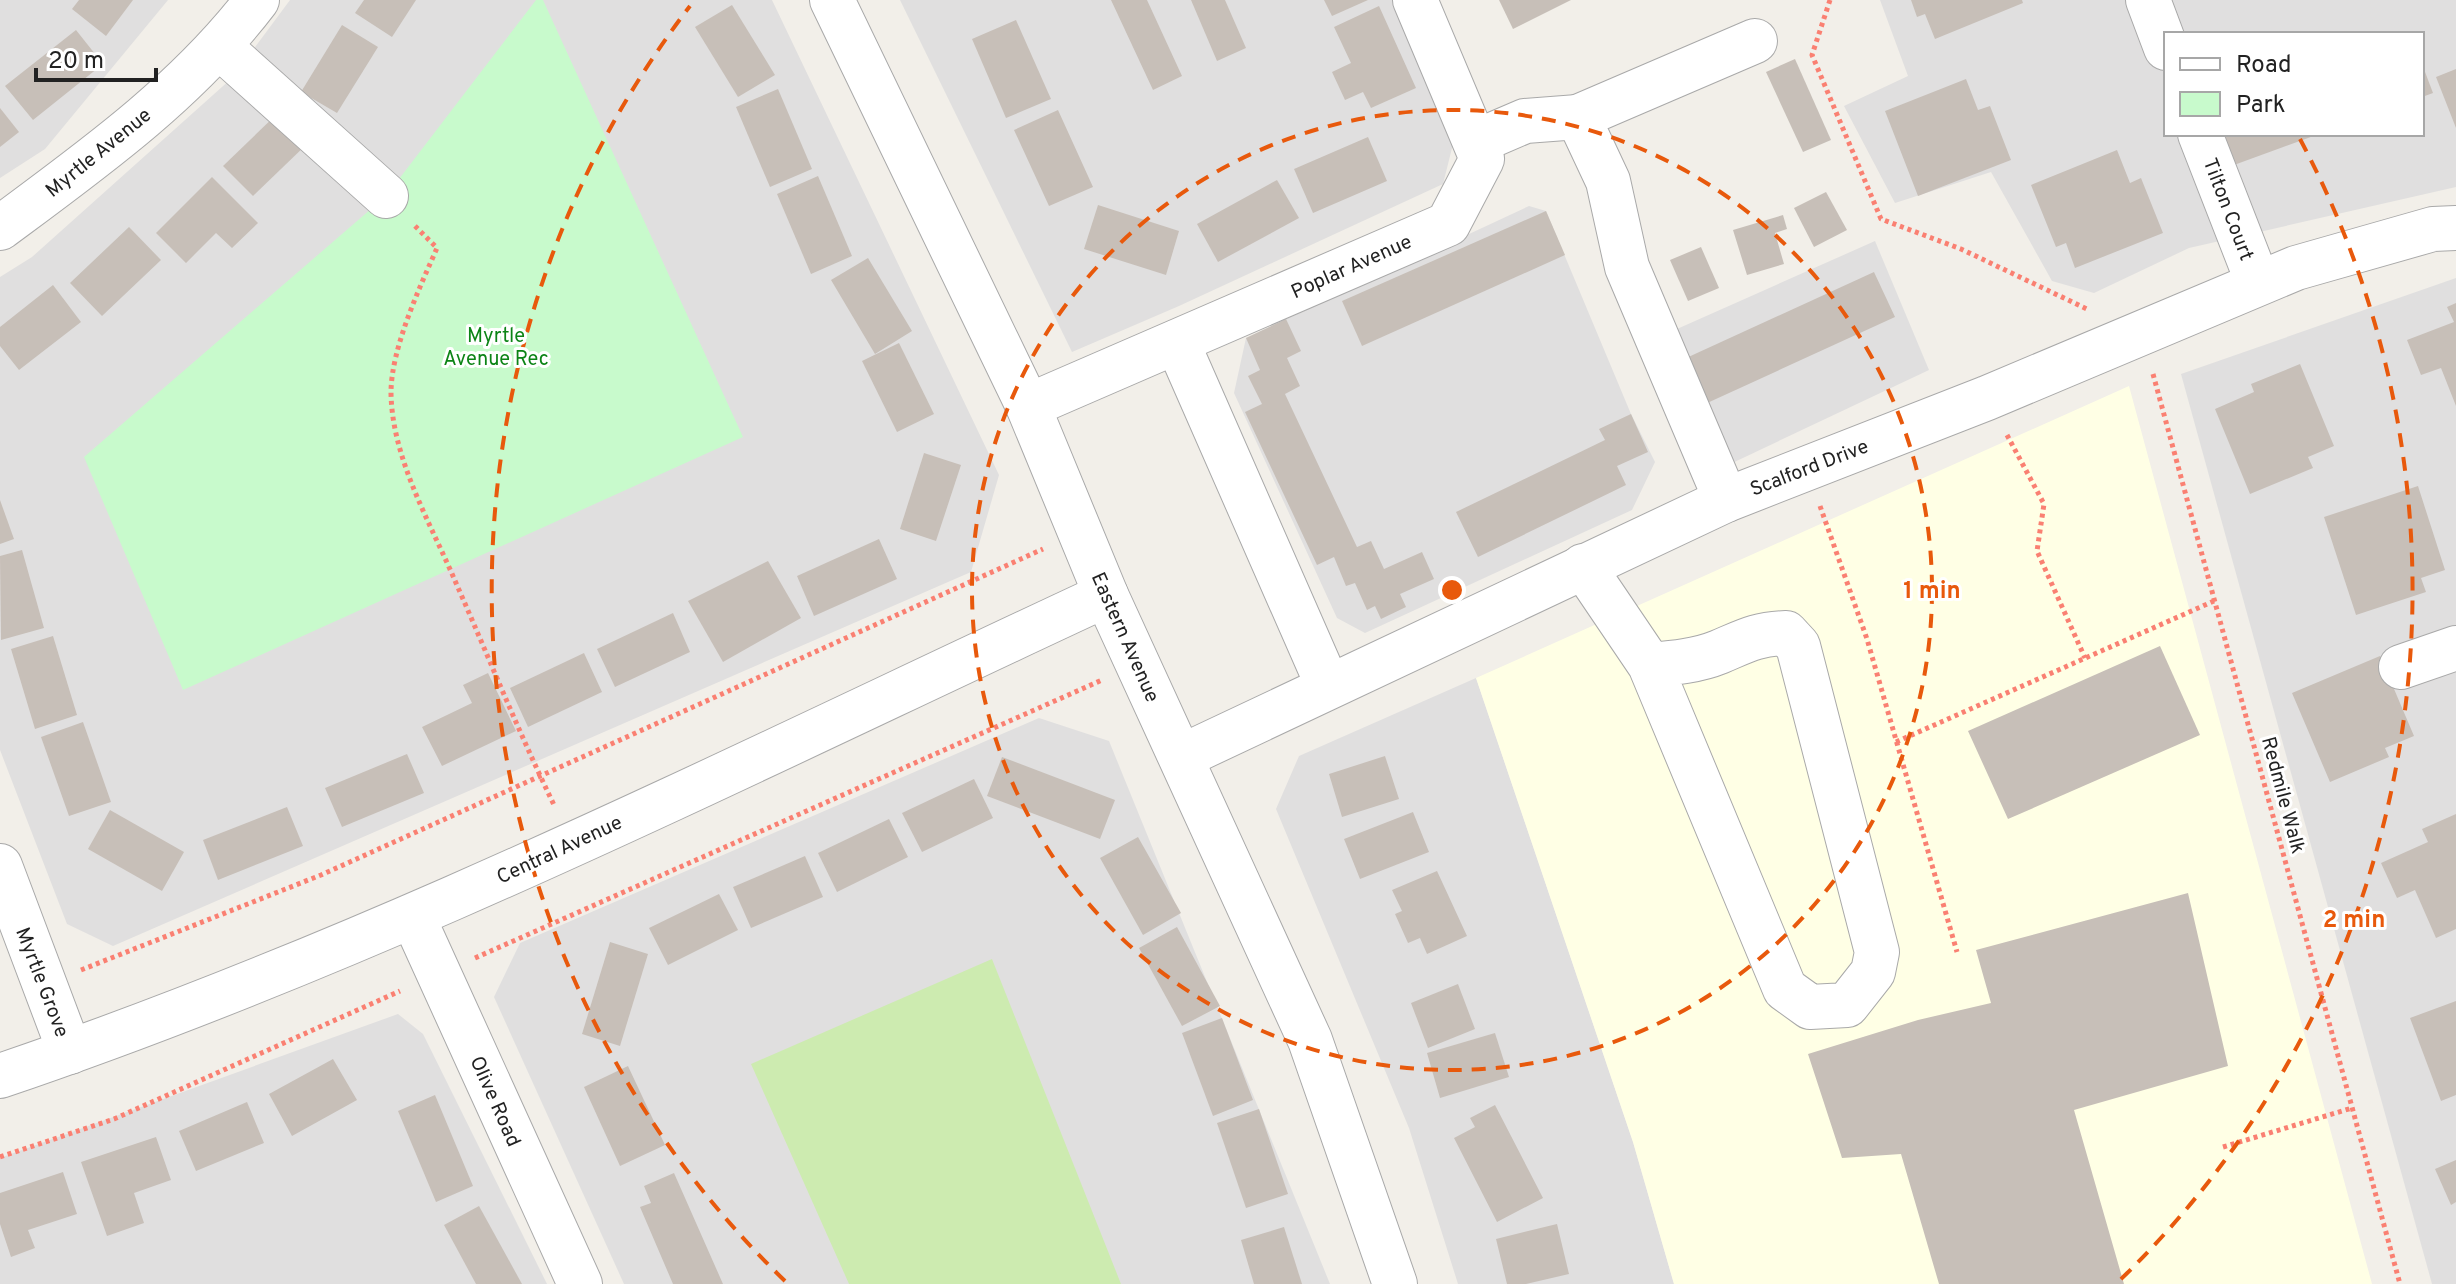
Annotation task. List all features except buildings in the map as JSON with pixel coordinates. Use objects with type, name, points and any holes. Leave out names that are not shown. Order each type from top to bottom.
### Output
[{"type":"street","name":"Myrtle Avenue","points":[[0,228],[105,151],[221,48],[257,0]]},
{"type":"street","name":"Eastern Avenue","points":[[832,0],[1028,406],[1106,595],[1310,1040],[1395,1284]]},
{"type":"street","name":"Poplar Avenue","points":[[1028,406],[1448,224],[1482,159],[1415,0]]},
{"type":"street","points":[[2148,0],[2164,43]]},
{"type":"street","points":[[1476,142],[1525,121],[1578,117],[1755,41]]},
{"type":"street","points":[[221,48],[386,196]]},
{"type":"street","points":[[1578,117],[1608,181],[1627,267],[1726,500]]},
{"type":"street","name":"Tilton Court","points":[[2201,136],[2258,283]]},
{"type":"street","name":"Scalford Drive","points":[[1181,757],[1726,500],[1987,398],[2101,347],[2296,268],[2418,233],[2456,228]]},
{"type":"street","points":[[1177,342],[1328,686]]},
{"type":"street","points":[[1583,566],[1650,665],[1785,989],[1810,1007],[1847,1005],[1873,972],[1877,952],[1798,646],[1786,633],[1757,634],[1717,653],[1684,662],[1650,665]]},
{"type":"street","name":"Central Avenue","points":[[0,1076],[70,1052],[413,917],[1106,595]]},
{"type":"street","points":[[2401,667],[2456,648]]},
{"type":"street","name":"Myrtle Grove","points":[[0,866],[70,1052]]},
{"type":"street","name":"Olive Road","points":[[413,917],[580,1284]]},
{"type":"path","points":[[1830,0],[1812,55],[1881,219],[1961,249],[2089,310],[2101,347]]},
{"type":"path","points":[[437,248],[419,290],[399,354],[391,392],[395,426],[417,495],[572,843]]},
{"type":"path","name":"Redmile Walk","points":[[2101,347],[2151,366],[2400,1284]]},
{"type":"path","points":[[1987,398],[2044,504],[2037,551],[2085,658]]},
{"type":"path","points":[[1807,468],[1867,639],[1957,952]]},
{"type":"path","points":[[44,984],[321,875],[1081,532]]},
{"type":"path","points":[[1896,742],[2214,601]]},
{"type":"path","points":[[0,1157],[114,1119],[1139,663]]},
{"type":"path","points":[[2223,1147],[2352,1108]]},
{"type":"shaded area","points":[[0,0],[168,0],[45,149],[0,178]]},
{"type":"shaded area","points":[[290,0],[772,0],[999,475],[971,572],[113,946],[67,924],[0,750],[0,277],[32,257],[232,78]]},
{"type":"shaded area","points":[[900,0],[1395,0],[1455,136],[1443,184],[1072,352]]},
{"type":"shaded area","points":[[1880,0],[2456,0],[2456,187],[2189,248],[2094,293],[2052,281],[1991,172],[1895,203],[1844,106],[1908,76]]},
{"type":"shaded area","points":[[1529,206],[1546,211],[1631,414],[1655,462],[1632,510],[1365,633],[1337,618],[1234,393],[1246,338]]},
{"type":"shaded area","points":[[1875,241],[1929,370],[1728,465],[1668,333]]},
{"type":"shaded area","points":[[2456,278],[2456,1284],[2432,1284],[2181,374]]},
{"type":"shaded area","points":[[2129,386],[2372,1284],[1674,1284],[1633,1142],[1476,678]]},
{"type":"shaded area","points":[[1476,678],[1633,1142],[1674,1284],[1458,1284],[1409,1128],[1276,809],[1299,756]]},
{"type":"shaded area","points":[[1039,718],[1109,741],[1330,1284],[624,1284],[494,997],[520,943]]},
{"type":"shaded area","points":[[398,1014],[423,1034],[547,1284],[0,1284],[0,1158]]},
{"type":"green space","name":"Myrtle Avenue Rec","points":[[536,0],[543,0],[743,437],[183,690],[84,457],[386,196]]},
{"type":"green space","points":[[992,959],[1121,1284],[849,1284],[751,1064]]}]
